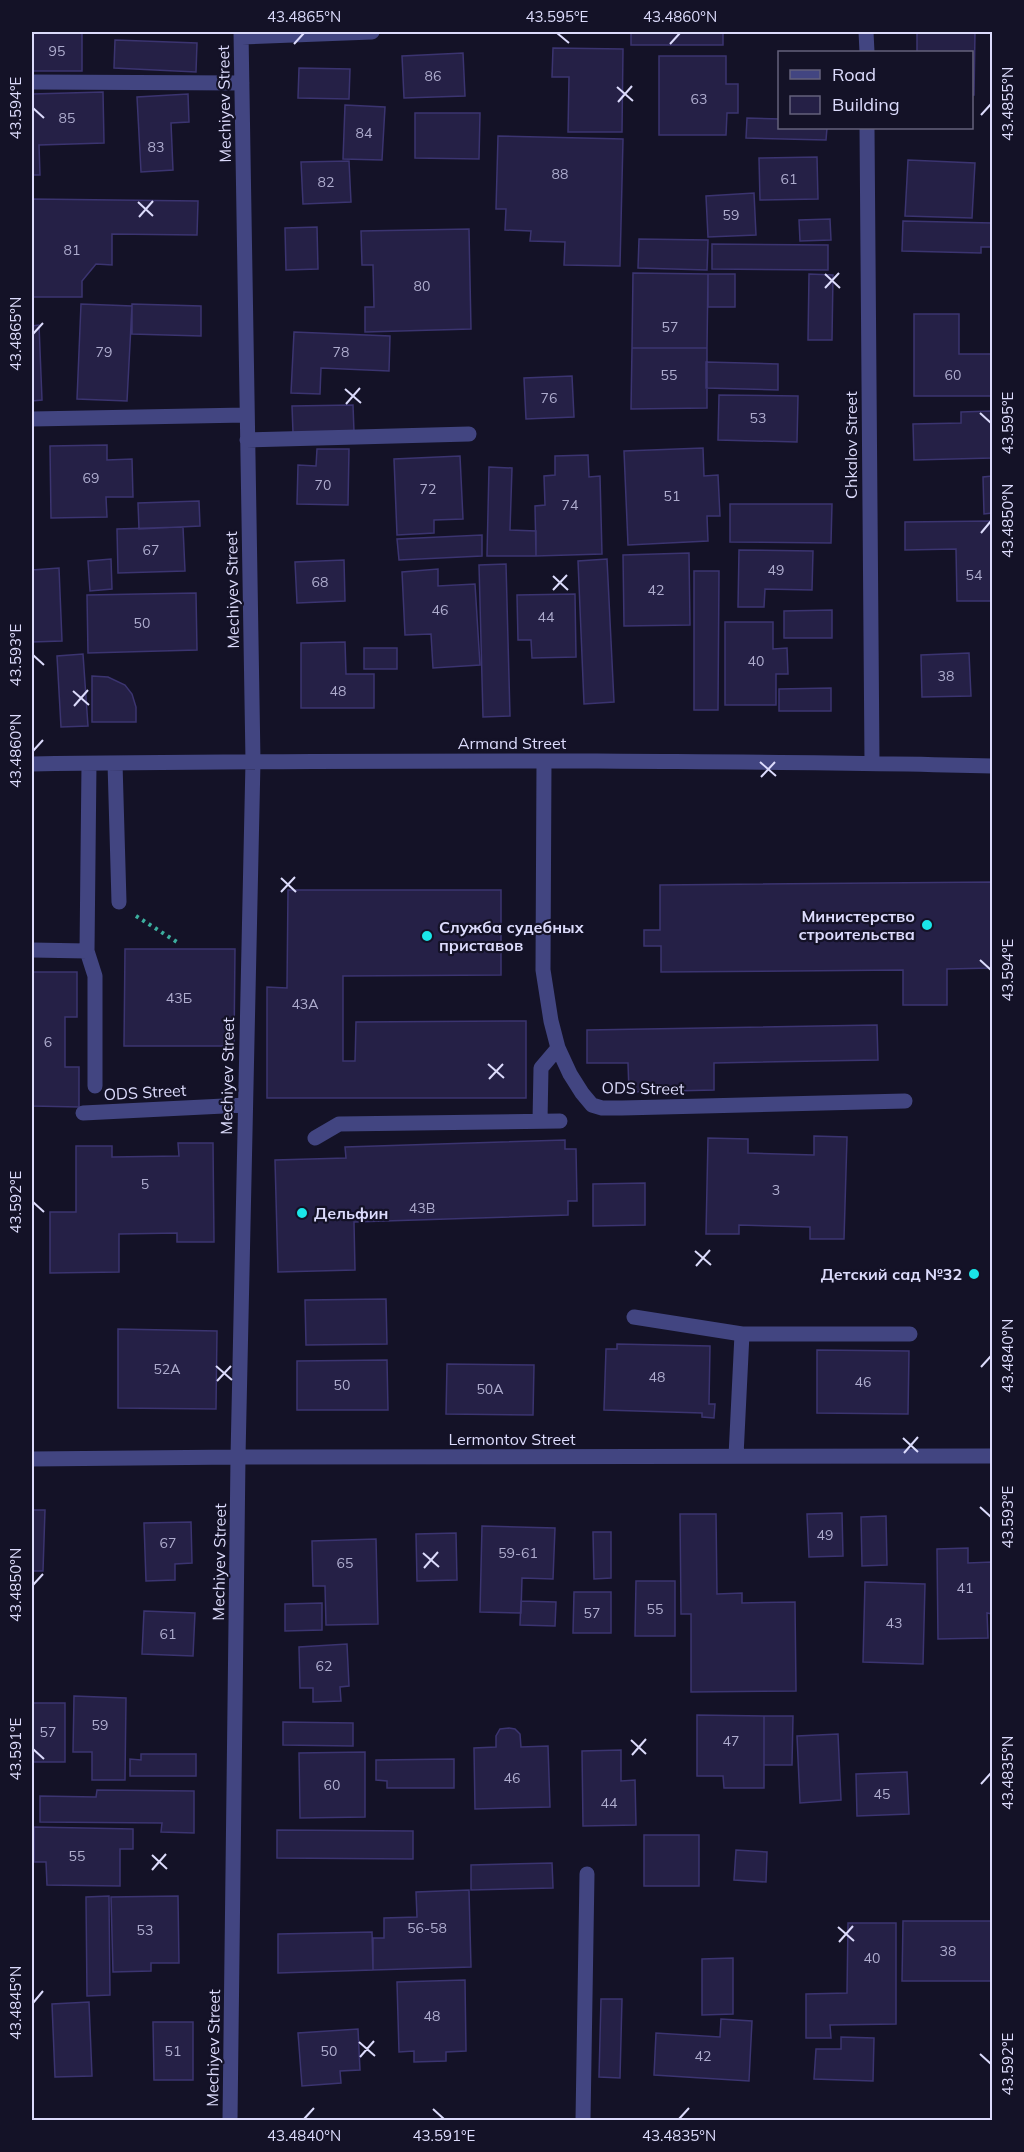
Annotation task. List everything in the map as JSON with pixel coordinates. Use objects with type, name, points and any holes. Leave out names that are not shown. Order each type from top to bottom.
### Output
[{"type":"street","points":[[242,34],[372,32]]},
{"type":"street","points":[[866,32],[867,51]]},
{"type":"street","name":"Mechiyev Street","points":[[230,2121],[238,1456],[253,761],[242,34]]},
{"type":"street","points":[[32,82],[242,83]]},
{"type":"street","name":"Chkalov Street","points":[[867,129],[872,762]]},
{"type":"street","points":[[32,419],[246,415]]},
{"type":"street","points":[[247,440],[469,434]]},
{"type":"street","name":"Armand Street","points":[[32,765],[253,761],[544,761],[872,762],[993,766]]},
{"type":"street","name":"ODS Street","points":[[544,761],[543,970],[558,1048],[582,1093],[592,1105],[602,1108],[905,1101]]},
{"type":"street","points":[[115,763],[119,902]]},
{"type":"street","points":[[90,764],[87,951],[95,976],[95,1086]]},
{"type":"street","points":[[32,950],[87,951]]},
{"type":"street","points":[[540,1121],[541,1068],[558,1048]]},
{"type":"street","name":"ODS Street","points":[[83,1113],[244,1105]]},
{"type":"street","points":[[315,1138],[339,1124],[560,1121]]},
{"type":"street","points":[[634,1317],[742,1334],[910,1334]]},
{"type":"street","points":[[736,1456],[742,1334]]},
{"type":"street","name":"Lermontov Street","points":[[32,1459],[238,1456],[993,1456]]},
{"type":"street","points":[[583,2121],[587,1874]]},
{"type":"building","points":[[32,32],[82,32],[82,71],[32,71]]},
{"type":"building","points":[[631,32],[723,32],[723,45],[631,45]]},
{"type":"building","points":[[917,32],[975,32],[974,95],[973,51],[917,51]]},
{"type":"building","points":[[115,40],[197,43],[196,72],[114,68]]},
{"type":"building","points":[[553,48],[623,49],[622,132],[568,132],[569,77],[552,77]]},
{"type":"building","points":[[463,53],[465,96],[404,98],[402,56]]},
{"type":"building","points":[[659,56],[726,56],[726,84],[738,84],[738,113],[727,113],[726,135],[659,135]]},
{"type":"building","points":[[299,68],[350,69],[349,99],[298,98]]},
{"type":"building","points":[[103,92],[104,143],[39,145],[40,175],[32,175],[32,94]]},
{"type":"building","points":[[188,94],[189,122],[171,123],[173,170],[141,172],[137,97]]},
{"type":"building","points":[[345,105],[385,107],[382,160],[343,159]]},
{"type":"building","points":[[415,113],[480,113],[479,159],[415,158]]},
{"type":"building","points":[[747,118],[778,119],[778,129],[827,129],[826,140],[746,138]]},
{"type":"building","points":[[498,136],[623,139],[620,266],[564,265],[565,242],[530,241],[531,231],[505,230],[506,209],[496,209]]},
{"type":"building","points":[[817,157],[818,199],[760,200],[759,158]]},
{"type":"building","points":[[908,160],[975,163],[972,218],[905,216]]},
{"type":"building","points":[[349,161],[351,202],[303,204],[301,162]]},
{"type":"building","points":[[754,193],[756,235],[708,237],[706,196]]},
{"type":"building","points":[[32,199],[198,201],[197,235],[112,234],[112,265],[96,264],[82,281],[82,297],[32,297]]},
{"type":"building","points":[[830,219],[831,240],[800,241],[799,220]]},
{"type":"building","points":[[903,221],[992,223],[992,247],[981,247],[981,253],[902,251]]},
{"type":"building","points":[[317,227],[318,269],[286,270],[285,228]]},
{"type":"building","points":[[469,229],[471,329],[365,332],[365,307],[374,307],[373,265],[362,265],[361,231]]},
{"type":"building","points":[[639,239],[708,240],[707,270],[638,268]]},
{"type":"building","points":[[712,244],[828,245],[828,270],[712,269]]},
{"type":"building","points":[[633,273],[708,274],[707,348],[632,348]]},
{"type":"building","points":[[708,274],[735,274],[735,307],[708,307]]},
{"type":"building","points":[[809,274],[833,275],[832,340],[808,340]]},
{"type":"building","points":[[81,304],[132,306],[127,401],[77,399]]},
{"type":"building","points":[[132,304],[201,306],[201,336],[132,334]]},
{"type":"building","points":[[914,314],[959,314],[959,354],[992,354],[992,396],[914,396]]},
{"type":"building","points":[[39,325],[42,400],[32,401],[32,326]]},
{"type":"building","points":[[294,332],[390,336],[389,371],[321,368],[320,394],[291,393]]},
{"type":"building","points":[[632,348],[707,348],[707,408],[631,409]]},
{"type":"building","points":[[706,362],[778,364],[778,390],[706,388]]},
{"type":"building","points":[[572,376],[574,417],[526,419],[524,378]]},
{"type":"building","points":[[719,395],[798,396],[797,442],[718,440]]},
{"type":"building","points":[[353,405],[354,432],[293,433],[292,406]]},
{"type":"building","points":[[992,411],[992,458],[914,460],[913,424],[961,423],[961,412]]},
{"type":"building","points":[[107,445],[107,460],[132,459],[133,497],[106,497],[107,517],[51,518],[50,446]]},
{"type":"building","points":[[703,448],[704,476],[718,475],[720,516],[707,516],[708,541],[628,545],[624,451]]},
{"type":"building","points":[[317,449],[349,449],[348,505],[297,504],[298,465],[316,466]]},
{"type":"building","points":[[588,455],[589,477],[600,476],[602,554],[536,556],[535,506],[545,505],[544,476],[555,475],[555,456]]},
{"type":"building","points":[[460,456],[463,519],[434,520],[434,533],[397,535],[394,459]]},
{"type":"building","points":[[489,467],[512,468],[510,530],[536,531],[536,556],[487,556]]},
{"type":"building","points":[[992,476],[992,513],[984,514],[983,477]]},
{"type":"building","points":[[199,501],[200,526],[139,529],[138,503]]},
{"type":"building","points":[[730,504],[832,504],[831,543],[730,542]]},
{"type":"building","points":[[992,521],[992,601],[957,601],[956,549],[905,550],[905,522]]},
{"type":"building","points":[[183,527],[185,571],[118,573],[117,529]]},
{"type":"building","points":[[482,535],[482,556],[399,560],[397,539]]},
{"type":"building","points":[[739,550],[813,551],[812,590],[765,589],[764,607],[738,607]]},
{"type":"building","points":[[689,553],[690,625],[624,626],[623,555]]},
{"type":"building","points":[[111,559],[112,589],[90,591],[88,561]]},
{"type":"building","points":[[607,559],[614,702],[584,704],[578,561]]},
{"type":"building","points":[[344,560],[345,601],[297,603],[295,562]]},
{"type":"building","points":[[506,564],[510,716],[483,717],[479,565]]},
{"type":"building","points":[[59,568],[62,641],[32,642],[32,570]]},
{"type":"building","points":[[438,569],[438,586],[475,584],[480,665],[433,668],[431,634],[405,635],[402,572]]},
{"type":"building","points":[[694,571],[719,571],[718,710],[694,710]]},
{"type":"building","points":[[196,593],[197,650],[88,653],[87,595]]},
{"type":"building","points":[[575,594],[576,657],[532,658],[531,640],[518,640],[517,595]]},
{"type":"building","points":[[832,610],[832,638],[784,638],[784,611]]},
{"type":"building","points":[[725,622],[773,622],[773,649],[787,648],[788,674],[776,674],[776,705],[725,705]]},
{"type":"building","points":[[345,642],[346,674],[374,674],[374,708],[301,708],[301,643]]},
{"type":"building","points":[[364,648],[397,648],[397,669],[364,669]]},
{"type":"building","points":[[969,653],[971,696],[922,697],[921,655]]},
{"type":"building","points":[[83,654],[88,726],[61,727],[57,656]]},
{"type":"building","points":[[92,676],[108,677],[125,685],[132,694],[136,707],[136,722],[92,722]]},
{"type":"building","points":[[831,688],[831,711],[779,711],[779,689]]},
{"type":"building","points":[[992,882],[992,968],[947,969],[947,1005],[903,1005],[903,970],[661,972],[661,946],[644,946],[644,930],[660,930],[660,885]]},
{"type":"building","points":[[288,890],[501,890],[501,975],[343,976],[343,1061],[355,1061],[356,1022],[526,1021],[526,1098],[267,1098],[267,987],[287,988]]},
{"type":"building","points":[[125,949],[235,949],[234,1046],[124,1046]]},
{"type":"building","points":[[32,972],[77,972],[77,1017],[65,1017],[65,1067],[79,1067],[79,1107],[32,1106]]},
{"type":"building","points":[[877,1025],[878,1060],[714,1063],[714,1090],[629,1092],[628,1063],[587,1063],[587,1030]]},
{"type":"building","points":[[814,1136],[847,1137],[844,1239],[810,1239],[810,1227],[739,1225],[739,1234],[706,1234],[708,1138],[748,1139],[748,1153],[814,1155]]},
{"type":"building","points":[[565,1140],[565,1149],[576,1149],[577,1201],[568,1201],[568,1215],[354,1222],[355,1270],[278,1272],[275,1160],[346,1158],[345,1147]]},
{"type":"building","points":[[178,1143],[213,1143],[214,1242],[177,1242],[177,1233],[119,1234],[119,1272],[50,1273],[50,1212],[76,1212],[76,1146],[112,1146],[112,1157],[179,1156]]},
{"type":"building","points":[[645,1183],[645,1225],[593,1226],[593,1184]]},
{"type":"building","points":[[386,1299],[387,1344],[306,1345],[305,1300]]},
{"type":"building","points":[[118,1329],[217,1331],[216,1409],[118,1408]]},
{"type":"building","points":[[617,1344],[710,1346],[709,1404],[715,1404],[714,1418],[702,1417],[702,1413],[604,1410],[606,1349],[617,1349]]},
{"type":"building","points":[[817,1350],[909,1351],[908,1414],[817,1413]]},
{"type":"building","points":[[387,1360],[388,1410],[297,1410],[297,1361]]},
{"type":"building","points":[[447,1364],[534,1365],[533,1415],[446,1414]]},
{"type":"building","points":[[32,1510],[45,1510],[43,1571],[32,1571]]},
{"type":"building","points":[[842,1513],[843,1556],[809,1557],[807,1514]]},
{"type":"building","points":[[680,1514],[716,1514],[717,1594],[742,1593],[742,1603],[795,1602],[796,1691],[691,1692],[691,1614],[681,1614]]},
{"type":"building","points":[[886,1516],[887,1565],[862,1566],[861,1517]]},
{"type":"building","points":[[191,1522],[192,1563],[175,1564],[175,1580],[146,1581],[144,1523]]},
{"type":"building","points":[[482,1526],[555,1528],[553,1579],[522,1578],[521,1613],[480,1612]]},
{"type":"building","points":[[593,1532],[611,1532],[611,1578],[594,1579]]},
{"type":"building","points":[[456,1533],[457,1580],[417,1581],[416,1534]]},
{"type":"building","points":[[376,1539],[378,1624],[326,1625],[325,1586],[313,1586],[312,1541]]},
{"type":"building","points":[[968,1548],[968,1563],[992,1562],[992,1614],[987,1613],[988,1638],[938,1639],[937,1549]]},
{"type":"building","points":[[636,1581],[675,1581],[675,1636],[635,1636]]},
{"type":"building","points":[[865,1582],[925,1584],[923,1664],[863,1662]]},
{"type":"building","points":[[574,1592],[611,1592],[611,1633],[573,1633]]},
{"type":"building","points":[[521,1601],[556,1602],[555,1626],[520,1625]]},
{"type":"building","points":[[322,1603],[322,1630],[285,1631],[285,1604]]},
{"type":"building","points":[[144,1611],[195,1613],[193,1656],[142,1654]]},
{"type":"building","points":[[347,1644],[349,1686],[340,1687],[341,1701],[313,1702],[313,1688],[300,1688],[299,1647]]},
{"type":"building","points":[[74,1696],[126,1698],[125,1780],[92,1780],[92,1752],[73,1752]]},
{"type":"building","points":[[32,1703],[65,1703],[65,1762],[32,1762]]},
{"type":"building","points":[[697,1715],[764,1716],[764,1788],[724,1788],[723,1776],[697,1776]]},
{"type":"building","points":[[764,1716],[793,1716],[792,1765],[764,1765]]},
{"type":"building","points":[[283,1722],[353,1723],[353,1746],[283,1745]]},
{"type":"building","points":[[500,1729],[515,1729],[520,1734],[521,1747],[548,1746],[550,1807],[475,1809],[474,1748],[496,1747],[496,1736]]},
{"type":"building","points":[[838,1734],[841,1800],[800,1803],[797,1736]]},
{"type":"building","points":[[621,1750],[621,1781],[635,1780],[636,1825],[583,1826],[582,1751]]},
{"type":"building","points":[[365,1752],[365,1817],[300,1818],[299,1753]]},
{"type":"building","points":[[141,1754],[196,1754],[196,1776],[130,1776],[130,1759],[141,1760]]},
{"type":"building","points":[[454,1759],[454,1788],[387,1788],[387,1781],[376,1780],[376,1760]]},
{"type":"building","points":[[907,1772],[909,1814],[857,1816],[856,1774]]},
{"type":"building","points":[[97,1790],[194,1791],[194,1833],[161,1832],[162,1823],[40,1822],[40,1796],[96,1797]]},
{"type":"building","points":[[34,1827],[133,1829],[133,1849],[120,1849],[120,1886],[47,1885],[46,1862],[34,1862]]},
{"type":"building","points":[[277,1830],[413,1831],[413,1859],[277,1858]]},
{"type":"building","points":[[644,1835],[699,1835],[699,1886],[644,1886]]},
{"type":"building","points":[[736,1850],[767,1852],[766,1882],[734,1880]]},
{"type":"building","points":[[552,1863],[553,1888],[471,1890],[471,1865]]},
{"type":"building","points":[[469,1890],[471,1967],[373,1970],[373,1938],[384,1938],[384,1918],[417,1917],[416,1892]]},
{"type":"building","points":[[109,1896],[110,1995],[87,1996],[86,1897]]},
{"type":"building","points":[[178,1896],[179,1963],[151,1963],[151,1971],[113,1972],[111,1897]]},
{"type":"building","points":[[903,1921],[992,1921],[992,1981],[902,1981]]},
{"type":"building","points":[[848,1923],[896,1923],[896,2024],[830,2025],[831,2038],[806,2038],[806,1994],[847,1993]]},
{"type":"building","points":[[372,1932],[373,1970],[278,1973],[278,1934]]},
{"type":"building","points":[[733,1958],[733,2014],[702,2015],[702,1959]]},
{"type":"building","points":[[465,1980],[466,2051],[446,2052],[446,2061],[414,2062],[414,2051],[399,2052],[397,1982]]},
{"type":"building","points":[[601,1999],[622,1999],[620,2078],[599,2077]]},
{"type":"building","points":[[89,2002],[92,2076],[55,2077],[52,2004]]},
{"type":"building","points":[[721,2019],[752,2021],[749,2081],[654,2075],[656,2033],[720,2037]]},
{"type":"building","points":[[153,2022],[193,2022],[193,2080],[154,2080]]},
{"type":"building","points":[[358,2029],[360,2070],[340,2071],[341,2083],[302,2086],[298,2033]]},
{"type":"building","points":[[841,2037],[874,2038],[873,2081],[814,2079],[816,2049],[841,2049]]},
{"type":"place","name":"Министерство строительства","points":[[927,925]]},
{"type":"place","name":"Служба судебных приставов","points":[[427,936]]},
{"type":"place","name":"Дельфин","points":[[302,1213]]},
{"type":"place","name":"Детский сад №32","points":[[974,1274]]}]
